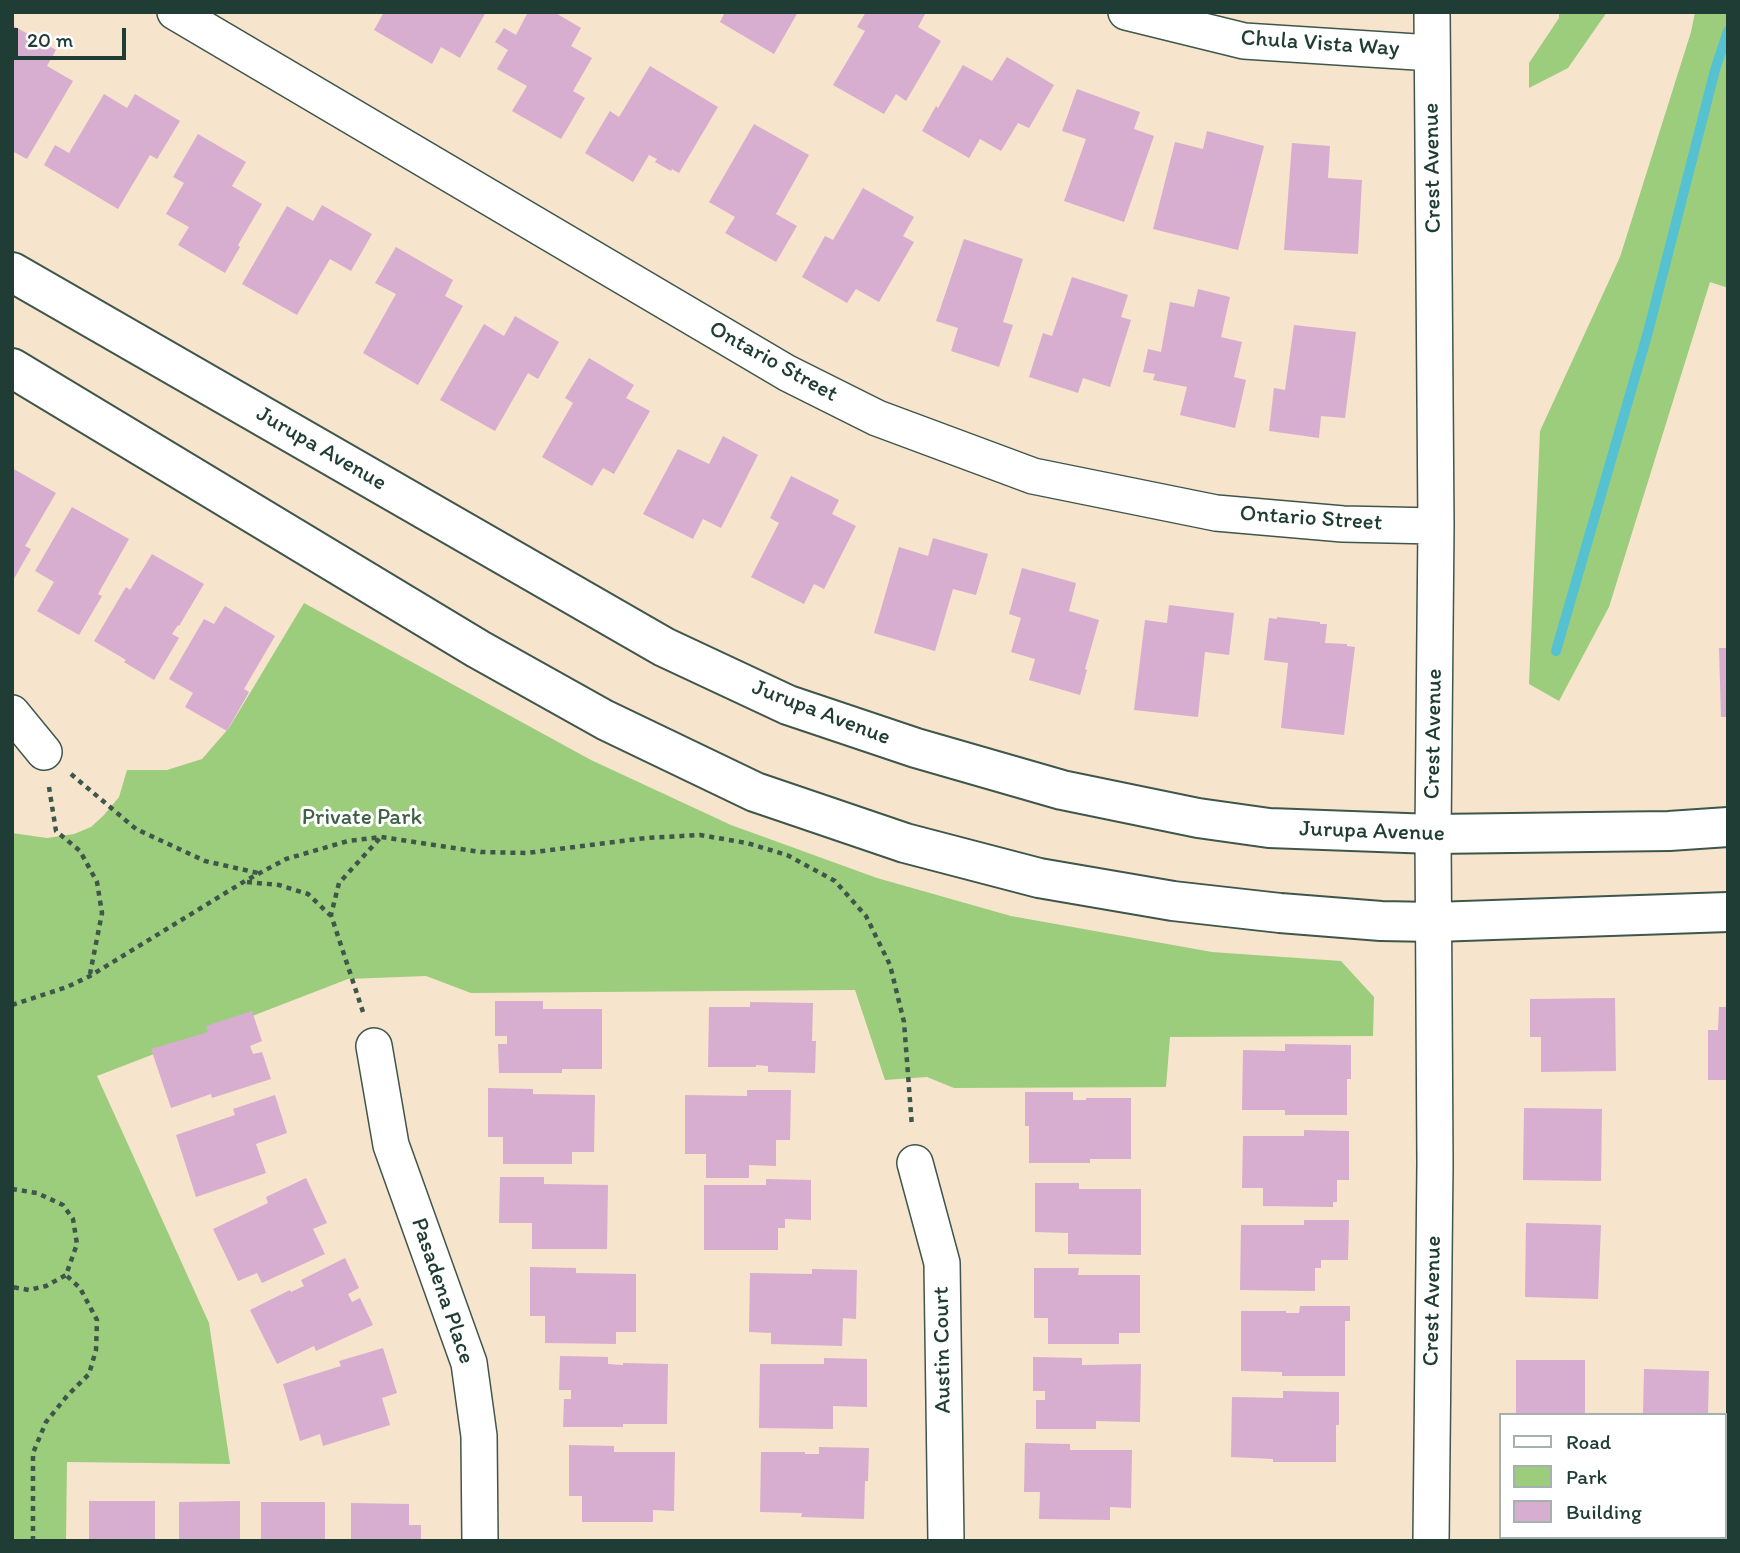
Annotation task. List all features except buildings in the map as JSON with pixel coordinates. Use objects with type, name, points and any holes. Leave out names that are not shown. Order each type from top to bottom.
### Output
[{"type":"main road","name":"Jurupa Avenue","points":[[12,272],[664,647],[788,705],[916,748],[1062,790],[1198,818],[1269,828],[1433,834],[1669,831],[1728,827]]},
{"type":"main road","points":[[12,368],[478,649],[605,720],[755,792],[905,843],[1040,878],[1172,901],[1381,921],[1434,922],[1728,912]]},
{"type":"street","name":"Ontario Street","points":[[175,12],[787,373],[877,418],[1033,476],[1216,513],[1343,524],[1436,526]]},
{"type":"street","name":"Chula Vista Way","points":[[1126,12],[1244,41],[1432,53]]},
{"type":"street","name":"Crest Avenue","points":[[1431,1541],[1435,1164],[1433,834],[1436,526],[1432,12]]},
{"type":"street","points":[[12,713],[44,752]]},
{"type":"street","name":"Pasadena Place","points":[[374,1046],[391,1145],[470,1363],[479,1436],[480,1541]]},
{"type":"street","name":"Austin Court","points":[[915,1163],[942,1263],[946,1541]]},
{"type":"path","points":[[44,752],[136,829],[205,862],[259,873]]},
{"type":"path","points":[[44,752],[56,831],[80,852],[97,882],[102,913],[90,976]]},
{"type":"path","points":[[14,1007],[90,976],[245,881],[286,859],[348,841],[381,837],[481,852],[527,853],[646,838],[700,835],[747,843],[787,855],[835,881],[866,916],[890,965],[904,1022],[915,1163]]},
{"type":"path","points":[[331,915],[339,883],[381,837]]},
{"type":"path","points":[[245,881],[279,885],[308,894],[331,915],[374,1046]]},
{"type":"path","points":[[12,1189],[37,1193],[63,1205],[73,1219],[77,1244],[66,1275],[46,1286],[29,1290],[12,1287]]},
{"type":"path","points":[[33,1541],[33,1453],[46,1422],[89,1374],[96,1350],[97,1320],[80,1288],[66,1275]]},
{"type":"green space","points":[[1559,12],[1607,12],[1568,68],[1529,88],[1529,63],[1559,18]]},
{"type":"green space","points":[[1695,12],[1728,12],[1728,288],[1710,282],[1609,607],[1559,701],[1529,684],[1540,431],[1620,257]]},
{"type":"green space","name":"Private Park","points":[[304,603],[591,760],[731,825],[877,878],[1011,916],[1212,952],[1341,961],[1374,997],[1373,1036],[1170,1037],[1166,1087],[954,1088],[927,1077],[885,1080],[855,990],[471,993],[426,976],[348,979],[97,1076],[209,1323],[230,1464],[67,1462],[66,1541],[12,1541],[12,833],[47,838],[74,834],[91,827],[119,797],[127,770],[167,770],[202,759],[229,728]]},
{"type":"waterway","points":[[1556,651],[1648,332],[1715,70],[1728,31]]}]
